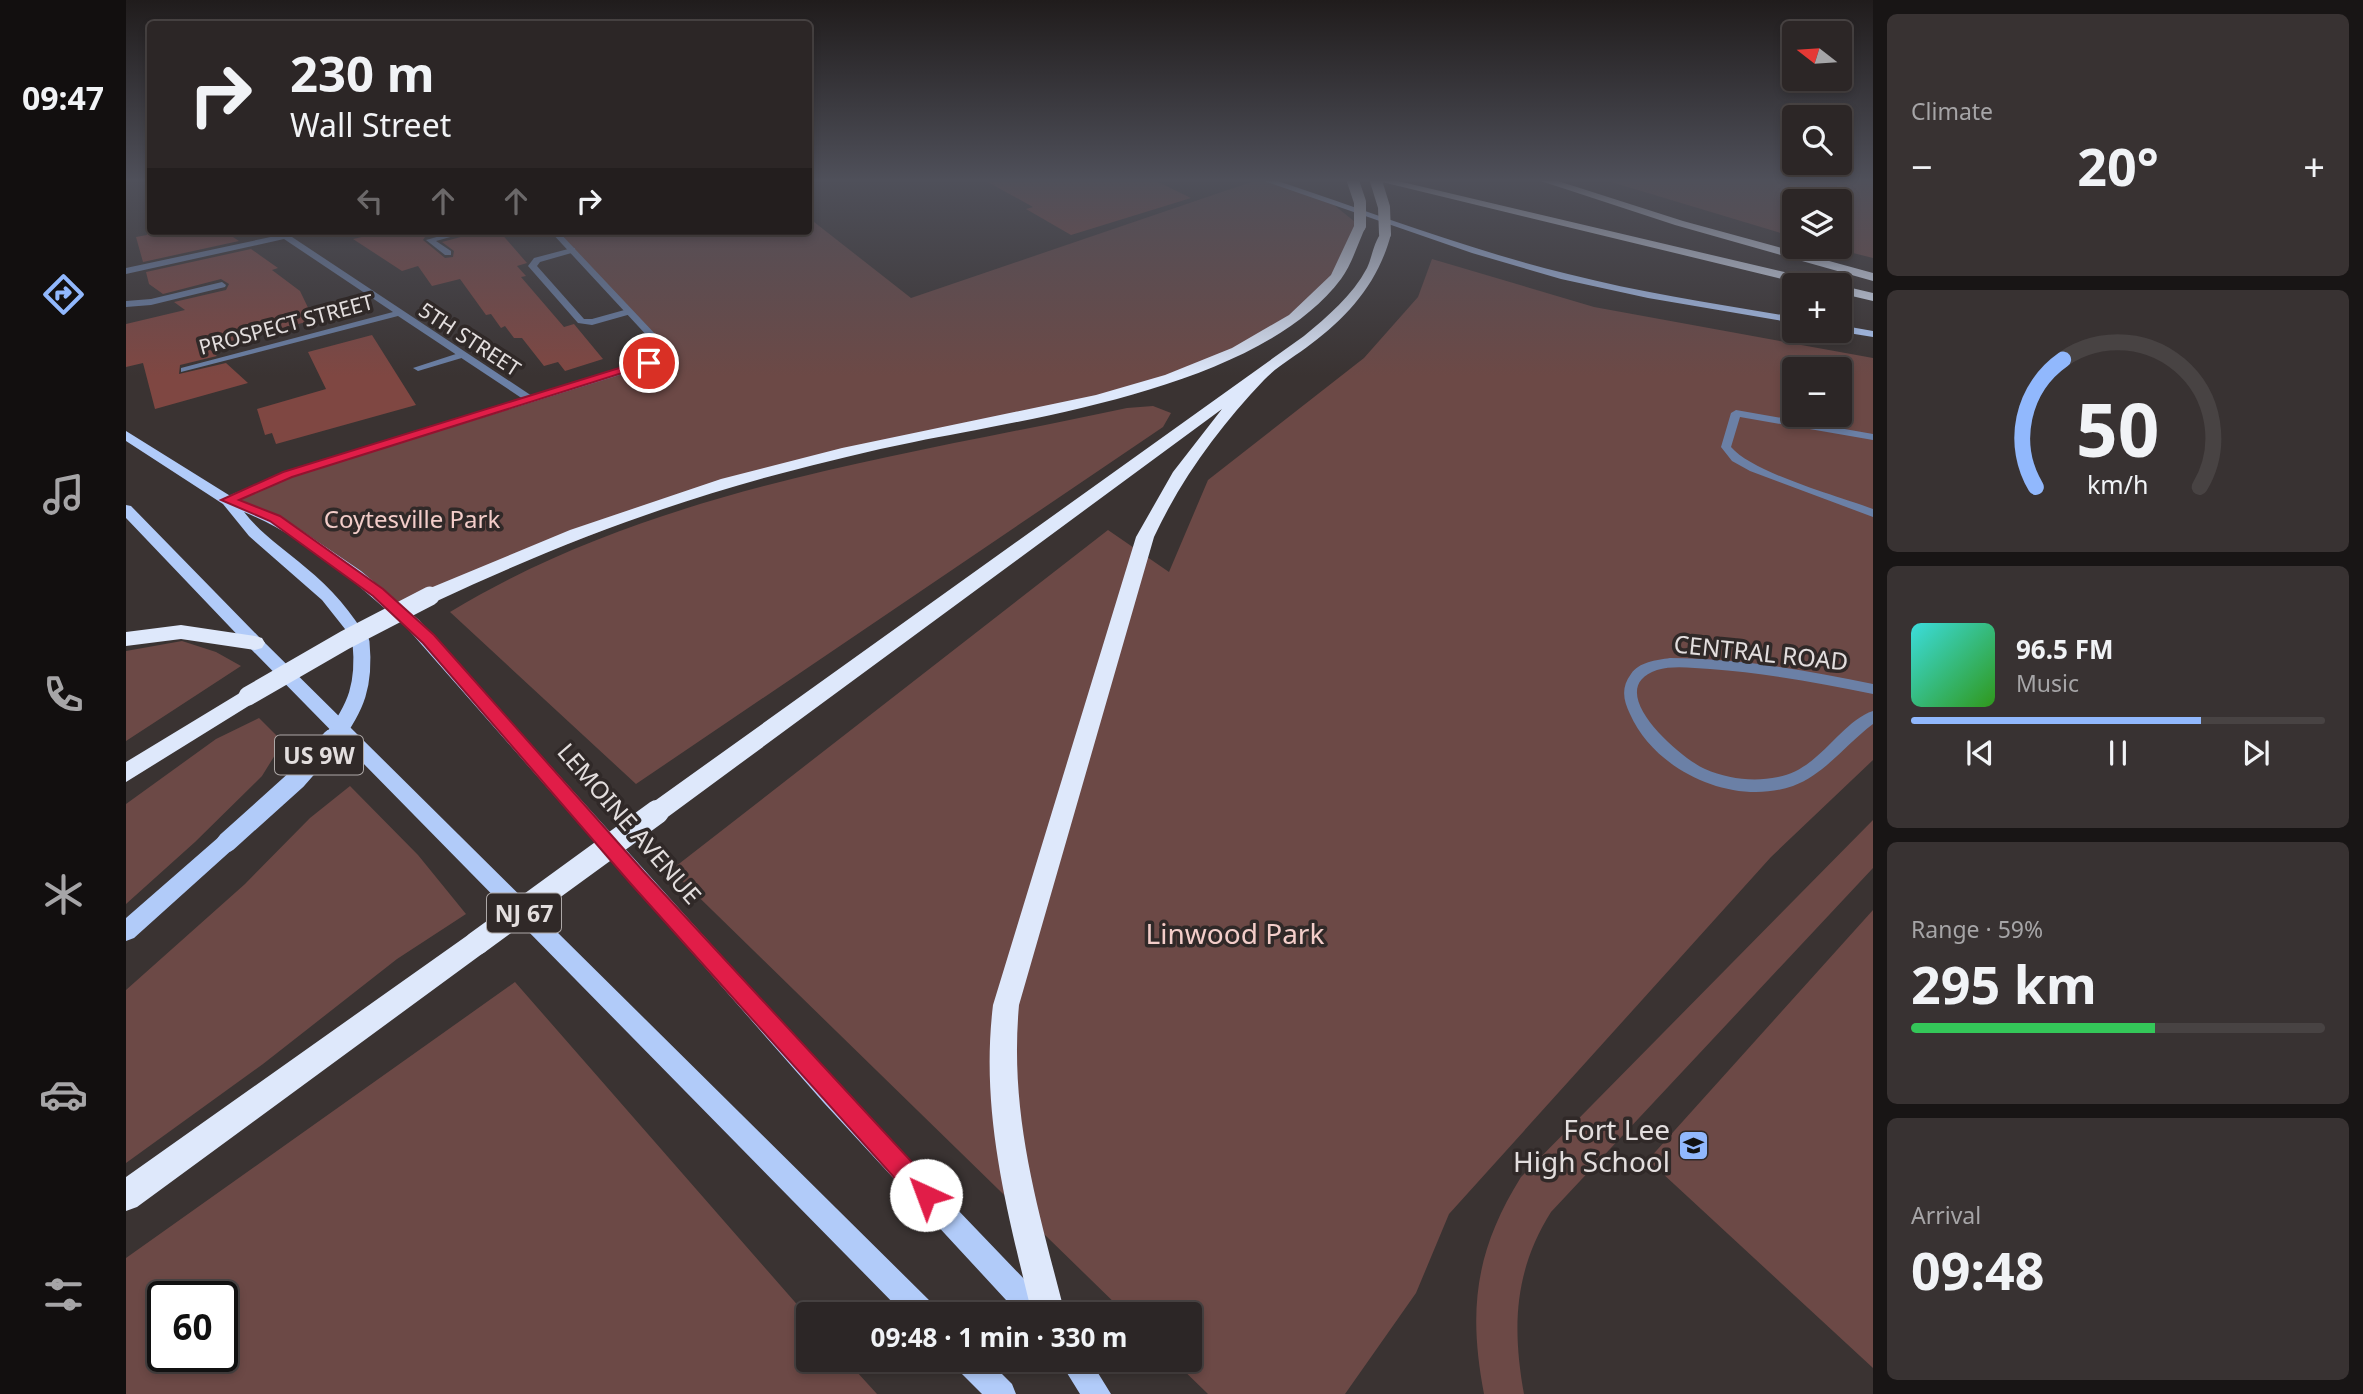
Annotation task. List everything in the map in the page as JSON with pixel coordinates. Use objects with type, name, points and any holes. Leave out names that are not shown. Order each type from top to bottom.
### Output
[{"type":"highway","points":[[126,773],[248,696],[345,640],[430,596],[580,531],[727,482],[815,459],[1095,400],[1190,371],[1255,341],[1305,308],[1326,289],[1351,254],[1354,246]]},
{"type":"highway","points":[[126,1196],[1327,325],[1356,295],[1376,265],[1382,246]]},
{"type":"highway","points":[[1658,246],[1782,276]]},
{"type":"highway","points":[[1762,246],[1873,277]]},
{"type":"highway","points":[[1852,292],[1873,297]]},
{"type":"highway","points":[[1045,1302],[1003,1115],[1001,1055],[1006,1005],[1021,945],[1145,537],[1159,505],[1178,475],[1259,376]]},
{"type":"highway","points":[[126,639],[181,632],[255,643]]},
{"type":"main road","points":[[1461,246],[1565,277],[1648,295],[1782,318]]},
{"type":"main road","points":[[1852,330],[1873,334]]},
{"type":"main road","name":"LEMOINE AVENUE","points":[[126,435],[228,500],[275,519],[378,593],[429,639],[795,1054],[1027,1302]]},
{"type":"main road","name":"US 9W","points":[[126,931],[227,842],[314,760],[348,718],[364,675],[361,642],[341,611],[253,531],[228,500]]},
{"type":"main road","name":"NJ 67","points":[[126,509],[255,643],[911,1302]]},
{"type":"main road","points":[[980,1372],[1002,1394]]},
{"type":"main road","points":[[1081,1372],[1097,1394]]},
{"type":"street","points":[[126,271],[239,246]]},
{"type":"street","name":"5TH STREET","points":[[300,246],[531,400]]},
{"type":"street","points":[[438,246],[448,253]]},
{"type":"street","points":[[228,500],[287,475],[531,400],[669,354],[568,246]]},
{"type":"street","points":[[572,250],[537,260],[532,266],[581,321],[592,322],[628,312]]},
{"type":"street","points":[[126,304],[151,302],[222,285]]},
{"type":"street","name":"PROSPECT STREET","points":[[184,370],[398,313]]},
{"type":"street","points":[[418,368],[462,355]]},
{"type":"street","points":[[1873,437],[1736,413],[1726,447],[1736,459],[1754,469],[1873,513]]},
{"type":"street","name":"CENTRAL ROAD","points":[[1873,689],[1764,671],[1671,663],[1644,670],[1633,684],[1632,692],[1639,722],[1663,750],[1693,770],[1741,784],[1768,785],[1792,780],[1873,716]]},
{"type":"green space","name":"Coytesville Park","points":[[568,246],[845,246],[911,298],[1063,246],[1352,246],[1346,263],[1278,328],[1145,387],[727,482],[398,610],[275,519],[227,500],[259,486],[668,354]]},
{"type":"green space","points":[[1852,246],[1873,246],[1873,258],[1852,253]]},
{"type":"green space","name":"Linwood Park","points":[[1432,259],[1594,307],[1873,358],[1873,760],[1771,857],[1449,1214],[1416,1293],[1345,1394],[1208,1394],[1185,1372],[1202,1372],[1202,1302],[1114,1302],[671,870],[1108,530],[1169,572],[1208,480],[1364,358],[1418,297]]},
{"type":"green space","points":[[1153,406],[1171,413],[1163,427],[636,784],[450,612],[528,570],[609,535],[693,506],[866,462],[1127,408]]},
{"type":"green space","points":[[182,641],[216,652],[241,666],[126,741],[126,651]]},
{"type":"green space","points":[[259,718],[283,742],[262,776],[195,842],[126,904],[126,804],[216,739]]},
{"type":"green space","points":[[350,786],[418,855],[466,914],[397,959],[263,1064],[126,1163],[126,990],[245,884],[310,818]]},
{"type":"green space","points":[[1873,820],[1873,868],[1551,1212],[1529,1256],[1519,1300],[1518,1346],[1524,1394],[1484,1394],[1477,1335],[1479,1282],[1494,1230],[1521,1177]]},
{"type":"green space","points":[[1873,910],[1873,1368],[1648,1160]]},
{"type":"green space","points":[[515,982],[796,1303],[796,1372],[857,1372],[877,1394],[126,1394],[126,1258]]},
{"type":"building","points":[[139,246],[216,246],[143,262]]},
{"type":"building","points":[[364,246],[430,246],[445,258],[453,257],[454,251],[447,246],[512,246],[527,263],[517,266],[526,276],[521,277],[564,327],[574,324],[603,359],[565,371],[558,362],[544,366],[522,338],[514,338],[505,326],[501,328],[491,314],[486,315],[460,279],[432,286],[418,266],[402,271]]},
{"type":"building","points":[[251,249],[278,268],[272,270],[300,291],[314,320],[207,347],[217,356],[180,365],[179,374],[226,363],[248,383],[155,409],[143,363],[126,367],[126,324],[185,310],[174,302],[226,290],[229,284],[221,279],[163,294],[149,284],[146,272]]},
{"type":"building","points":[[372,335],[416,405],[276,444],[272,433],[265,435],[257,409],[326,389],[308,352]]},
{"type":"place","name":"Fort Lee High School","points":[[1693,1145]]},
{"type":"route","points":[[649,363],[287,475],[228,500],[275,519],[356,575],[429,639],[637,878],[926,1195]]}]
